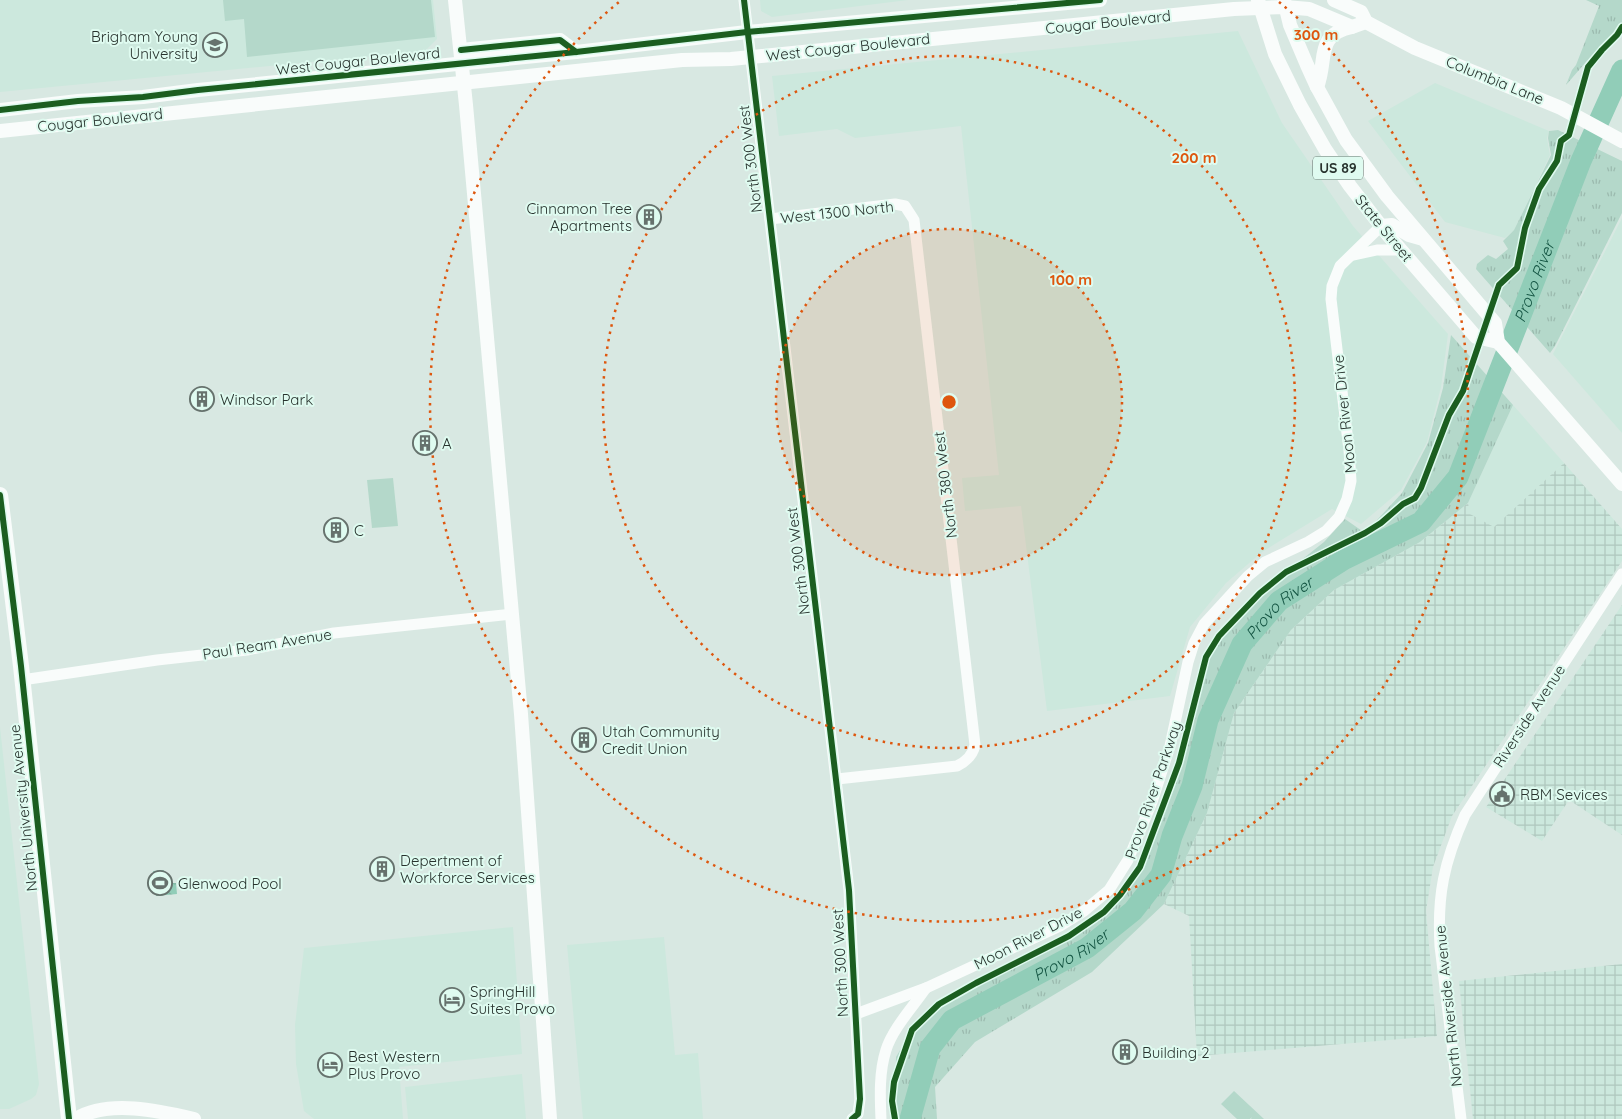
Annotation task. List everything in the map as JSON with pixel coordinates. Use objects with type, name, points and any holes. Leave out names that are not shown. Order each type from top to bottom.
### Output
[{"type":"highway","name":"North University Avenue","points":[[0,495],[22,680],[69,1119]]},
{"type":"main road","points":[[455,0],[462,57],[512,614],[550,1119]]},
{"type":"main road","name":"Cougar Boulevard","points":[[892,20],[1100,0]]},
{"type":"main road","name":"Columbia Lane","points":[[1334,0],[1361,12],[1366,22],[1415,48],[1560,108],[1622,141]]},
{"type":"main road","points":[[1285,3],[1309,9],[1352,27]]},
{"type":"main road","name":"Cougar Boulevard","points":[[1020,31],[1258,4],[1285,3]]},
{"type":"main road","name":"State Street","points":[[1285,3],[1292,32],[1317,87],[1346,140],[1387,196],[1495,323],[1498,342],[1622,484]]},
{"type":"main road","name":"State Street","points":[[1258,4],[1275,54],[1300,105],[1325,149],[1350,186],[1400,250],[1476,337],[1498,342]]},
{"type":"main road","name":"West Cougar Boulevard","points":[[143,97],[462,57],[576,52],[747,32],[892,20]]},
{"type":"main road","points":[[1317,87],[1321,77],[1325,45],[1337,32],[1366,22]]},
{"type":"main road","name":"West Cougar Boulevard","points":[[199,109],[682,60],[750,57],[1020,31]]},
{"type":"main road","name":"Cougar Boulevard","points":[[0,110],[143,97]]},
{"type":"main road","name":"Cougar Boulevard","points":[[0,131],[199,109]]},
{"type":"main road","points":[[1381,226],[1392,225],[1409,235],[1424,239]]},
{"type":"main road","points":[[76,1119],[91,1112],[113,1108],[156,1111],[194,1119]]},
{"type":"street","name":"North 300 West","points":[[744,0],[849,890],[860,1099],[858,1114],[852,1119]]},
{"type":"street","name":"West 1300 North","points":[[770,219],[884,205],[895,204],[905,206]]},
{"type":"street","name":"North 380 West","points":[[837,779],[950,768],[964,763],[974,751],[975,738],[914,220],[905,206]]},
{"type":"street","name":"Moon River Drive","points":[[950,977],[1060,926],[1084,911],[1108,890],[1128,860],[1152,802],[1170,746],[1188,662],[1194,642],[1204,624],[1248,576],[1265,562],[1326,532],[1339,517],[1347,500],[1351,481],[1331,299],[1332,286],[1340,266],[1381,226]]},
{"type":"street","points":[[1352,255],[1377,250],[1400,250]]},
{"type":"street","name":"Riverside Avenue","points":[[1440,893],[1454,838],[1465,814],[1622,574]]},
{"type":"street","name":"Paul Ream Avenue","points":[[22,680],[157,660],[247,650],[334,633],[512,614]]},
{"type":"street","name":"North Riverside Avenue","points":[[1440,893],[1438,921],[1440,946],[1461,1119]]},
{"type":"street","name":"North 300 West","points":[[856,1014],[950,977]]},
{"type":"street","points":[[881,1119],[880,1080],[886,1049],[905,1016],[926,988]]},
{"type":"shaded area","name":"Brigham Young University","points":[[0,0],[433,0],[437,39],[425,51],[0,92]]},
{"type":"shaded area","points":[[760,0],[908,0],[772,17],[761,11]]},
{"type":"shaded area","points":[[1238,31],[1282,123],[1353,226],[1448,334],[1441,387],[1427,442],[1401,490],[1361,524],[1332,509],[1262,552],[1226,583],[1190,627],[1170,696],[1047,711],[1021,506],[965,511],[962,478],[999,475],[961,126],[855,138],[837,129],[779,136],[772,76]]},
{"type":"shaded area","points":[[1435,83],[1549,131],[1547,138],[1550,155],[1514,230],[1505,238],[1445,222],[1368,121]]},
{"type":"shaded area","points":[[1622,218],[1622,433],[1553,354]]},
{"type":"shaded area","points":[[1513,405],[1564,463],[1494,528],[1469,514],[1468,503]]},
{"type":"shaded area","points":[[1564,463],[1622,529],[1622,561],[1452,816],[1433,867],[1426,911],[1437,1036],[1197,1056],[1189,916],[1164,904],[1207,813],[1234,713],[1291,630],[1334,590],[1420,542],[1468,503],[1470,514],[1494,527]]},
{"type":"shaded area","points":[[1622,605],[1622,835],[1569,800],[1542,841],[1486,807]]},
{"type":"shaded area","points":[[0,727],[39,1084],[36,1095],[9,1109],[0,1109]]},
{"type":"shaded area","points":[[513,927],[522,1054],[399,1067],[403,1119],[314,1119],[304,1111],[296,1064],[295,1025],[304,948]]},
{"type":"shaded area","points":[[664,937],[675,1055],[698,1053],[703,1119],[583,1119],[567,945]]},
{"type":"shaded area","points":[[1622,964],[1622,1119],[1473,1119],[1459,981]]},
{"type":"shaded area","points":[[522,1074],[526,1119],[408,1119],[405,1087]]},
{"type":"green space","points":[[223,0],[431,0],[435,37],[247,57],[244,19],[225,21]]},
{"type":"green space","points":[[1586,0],[1622,0],[1622,25],[1566,85],[1576,65],[1599,6]]},
{"type":"green space","points":[[1558,130],[1622,161],[1622,213],[1550,353],[1476,269],[1477,264],[1488,255],[1496,259],[1508,249],[1503,241],[1514,230],[1551,155],[1548,138],[1549,131]]},
{"type":"green space","points":[[1451,335],[1513,405],[1468,503],[1420,542],[1334,590],[1291,630],[1234,713],[1207,813],[1164,904],[1092,972],[975,1042],[935,1087],[937,1119],[895,1119],[896,1057],[912,1030],[939,1004],[1025,957],[1069,936],[1104,912],[1120,895],[1140,867],[1179,763],[1206,657],[1219,636],[1238,614],[1260,593],[1324,542],[1345,519],[1365,533],[1402,493],[1428,443],[1443,388]]},
{"type":"green space","points":[[393,478],[398,526],[372,528],[367,480]]},
{"type":"green space","points":[[1234,1091],[1264,1119],[1251,1119],[1252,1117],[1250,1119],[1237,1119],[1221,1104]]},
{"type":"water","name":"Glenwood Pool","points":[[164,870],[165,883],[176,883],[177,894],[156,896],[153,871]]},
{"type":"waterway","name":"Provo River","points":[[910,1119],[930,1048],[952,1020],[1087,948],[1133,911],[1161,875],[1172,836],[1192,786],[1208,720],[1242,644],[1279,601],[1345,559],[1421,522],[1458,477],[1581,161],[1622,70]]},
{"type":"cycle path","points":[[744,0],[849,890],[860,1099],[858,1114],[852,1119]]},
{"type":"cycle path","points":[[0,110],[576,52],[747,32],[1100,0]]},
{"type":"cycle path","name":"Provo River Parkway","points":[[895,1119],[892,1101],[894,1082],[912,1030],[939,1004],[1069,936],[1104,912],[1120,895],[1140,867],[1179,763],[1206,657],[1219,636],[1260,593],[1286,572],[1365,533],[1381,523],[1403,504],[1415,498],[1421,488],[1449,415],[1463,391],[1499,285],[1517,268],[1525,228],[1539,189],[1557,161],[1561,141],[1569,135],[1588,67],[1622,27]]},
{"type":"cycle path","points":[[461,50],[560,40],[576,52]]},
{"type":"cycle path","points":[[0,495],[21,666],[69,1119]]},
{"type":"place","name":"Brigham Young University","points":[[215,45]]},
{"type":"place","name":"Cinnamon Tree Apartments","points":[[649,217]]},
{"type":"place","name":"Windsor Park","points":[[202,399]]},
{"type":"place","name":"A","points":[[425,443]]},
{"type":"place","name":"C","points":[[336,530]]},
{"type":"place","name":"Utah Community Credit Union","points":[[584,740]]},
{"type":"place","name":"RBM Sevices","points":[[1502,794]]},
{"type":"place","name":"Depertment of Workforce Services","points":[[382,869]]},
{"type":"place","name":"Glenwood Pool","points":[[160,883]]},
{"type":"place","name":"SpringHill Suites Provo","points":[[452,1000]]},
{"type":"place","name":"Building 2","points":[[1125,1052]]},
{"type":"place","name":"Best Western Plus Provo","points":[[330,1065]]}]
